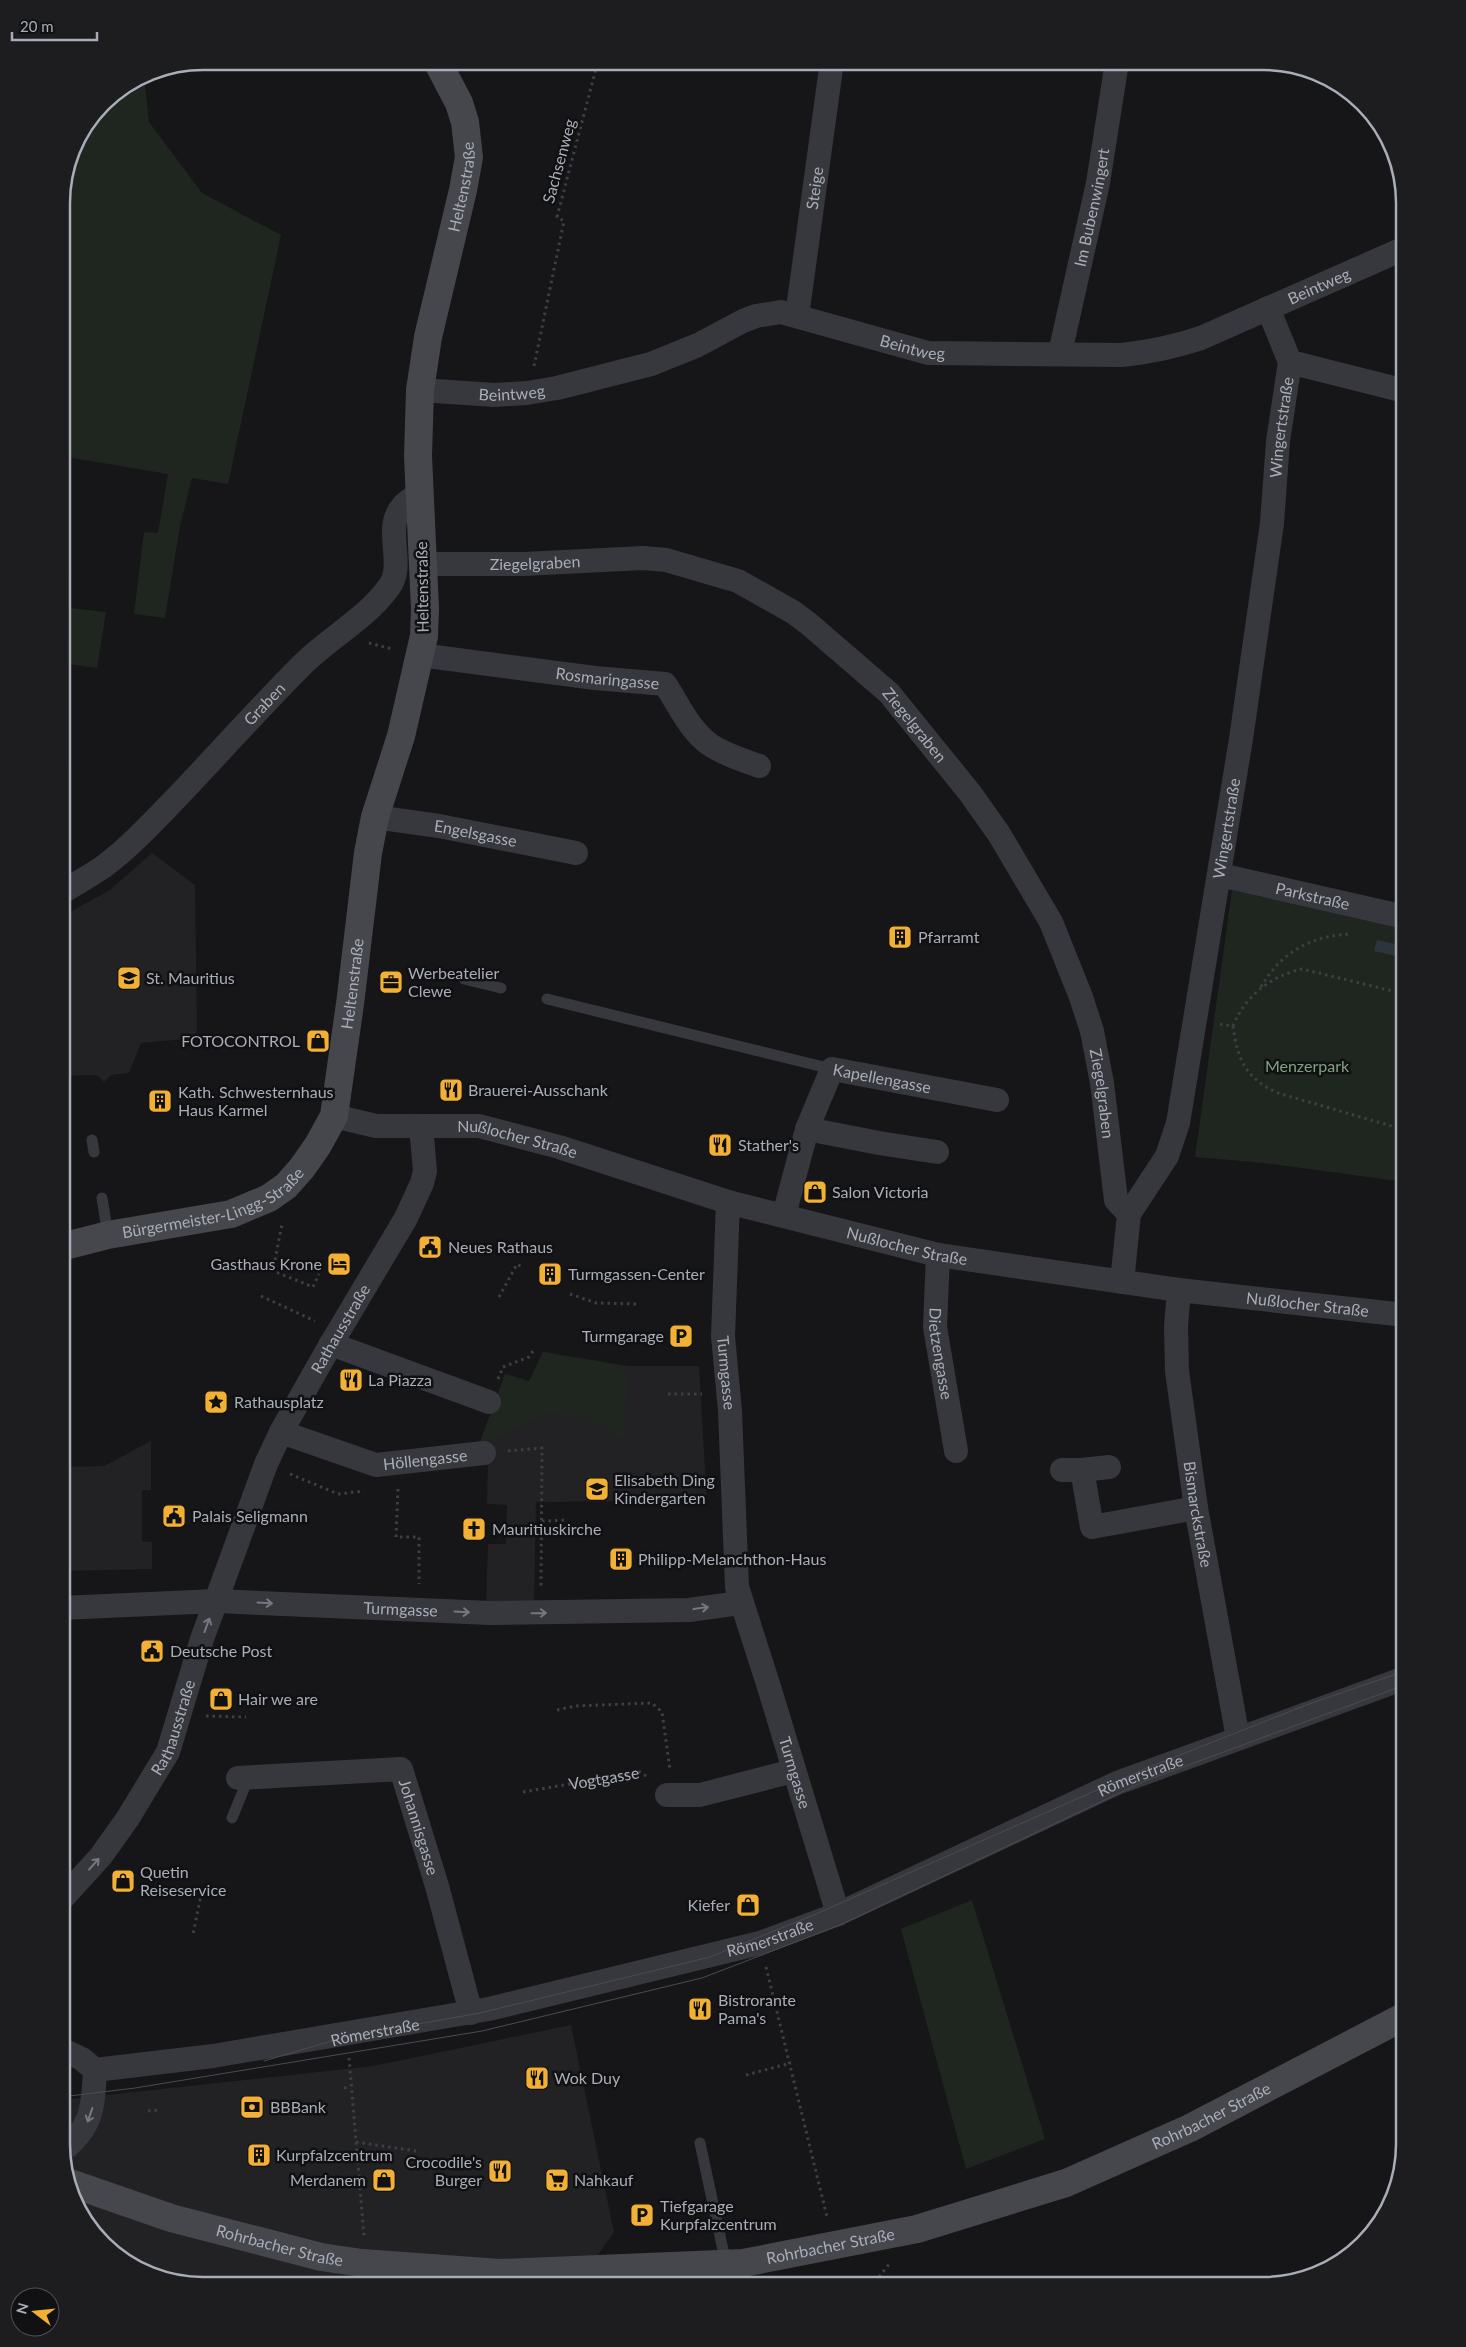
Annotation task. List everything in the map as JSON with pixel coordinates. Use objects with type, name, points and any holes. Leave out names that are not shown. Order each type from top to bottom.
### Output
[{"type":"street","name":"Heltenstraße","points":[[334,1116],[350,1004],[364,884],[375,817],[401,736],[420,655],[425,609],[418,436],[420,390],[428,337],[464,190],[468,158],[465,122],[459,103],[442,70]]},
{"type":"street","name":"Steige","points":[[797,316],[831,70]]},
{"type":"street","name":"Im Bubenwingert","points":[[1060,353],[1098,183],[1116,70]]},
{"type":"street","name":"Beintweg","points":[[420,390],[495,396],[550,389],[651,364],[698,345],[756,316],[781,312],[923,352],[951,354],[1060,353],[1122,355],[1172,348],[1396,252]]},
{"type":"street","points":[[1268,308],[1290,362],[1396,389]]},
{"type":"street","name":"Wingertstraße","points":[[1122,1282],[1129,1214],[1159,1170],[1173,1143],[1178,1123],[1220,875],[1272,523],[1278,441],[1290,362]]},
{"type":"street","name":"Graben","points":[[70,887],[103,867],[125,848],[157,817],[314,652],[360,618],[382,596],[391,585],[395,575],[394,529],[397,516],[401,507],[420,493]]},
{"type":"street","name":"Ziegelgraben","points":[[423,564],[524,564],[643,558],[674,562],[738,582],[793,612],[810,624],[889,693],[970,793],[999,834],[1051,922],[1082,997],[1092,1031],[1102,1083],[1116,1200],[1129,1214]]},
{"type":"street","name":"Rosmaringasse","points":[[420,655],[595,678],[665,684],[696,732],[711,746],[759,766]]},
{"type":"street","name":"Engelsgasse","points":[[375,817],[439,826],[576,853]]},
{"type":"street","name":"Parkstraße","points":[[1220,875],[1396,914]]},
{"type":"street","name":"Kapellengasse","points":[[784,1215],[807,1129],[832,1069],[997,1100]]},
{"type":"street","points":[[334,1116],[376,1126],[421,1126]]},
{"type":"street","name":"Bürgermeister-Lingg-Straße","points":[[70,1246],[108,1235],[231,1214],[269,1198],[286,1186],[302,1168],[318,1145],[334,1116]]},
{"type":"street","name":"Nußlocher Straße","points":[[421,1126],[479,1126],[559,1147],[728,1202],[938,1255],[1179,1290],[1396,1314]]},
{"type":"street","name":"Rathausstraße","points":[[70,1890],[100,1856],[133,1811],[168,1752],[216,1601],[266,1464],[281,1432],[334,1338],[406,1218],[422,1183],[425,1170],[421,1126]]},
{"type":"street","points":[[807,1129],[937,1152]]},
{"type":"street","name":"Turmgasse","points":[[728,1202],[722,1305],[737,1587],[740,1602],[770,1687],[838,1914]]},
{"type":"street","name":"Dietzengasse","points":[[938,1255],[935,1327],[956,1451]]},
{"type":"street","name":"Bismarckstraße","points":[[1179,1290],[1176,1326],[1177,1371],[1196,1508],[1238,1738]]},
{"type":"street","points":[[334,1338],[489,1402]]},
{"type":"street","name":"Höllengasse","points":[[281,1432],[376,1465],[484,1453]]},
{"type":"street","points":[[1109,1467],[1072,1470],[1092,1527],[1196,1508]]},
{"type":"street","name":"Turmgasse","points":[[70,1608],[216,1601],[490,1614],[689,1610],[740,1602]]},
{"type":"street","name":"Römerstraße","points":[[95,2070],[213,2056],[461,2014],[760,1943],[838,1914],[1118,1783],[1396,1681]]},
{"type":"street","name":"Johannisgasse","points":[[243,1778],[401,1769],[437,1886],[461,2014]]},
{"type":"street","points":[[667,1796],[700,1795],[794,1772]]},
{"type":"street","name":"Rohrbacher Straße","points":[[77,2185],[171,2218],[321,2257],[362,2263],[500,2273],[743,2263],[917,2230],[1066,2183],[1190,2128],[1396,2021]]},
{"type":"street","points":[[70,2053],[82,2059],[95,2070],[94,2095],[89,2119],[77,2138],[70,2144]]},
{"type":"lane","points":[[464,979],[501,988]]},
{"type":"lane","points":[[547,999],[832,1069]]},
{"type":"lane","points":[[102,1198],[108,1235]]},
{"type":"lane","points":[[232,1818],[243,1778]]},
{"type":"lane","points":[[700,2143],[726,2264]]},
{"type":"path","name":"Sachsenweg","points":[[537,352],[564,221],[557,217],[596,70]]},
{"type":"path","points":[[1353,934],[1333,934],[1302,946],[1272,968],[1261,987],[1244,1005],[1233,1026],[1235,1047],[1243,1064],[1262,1086],[1278,1093],[1396,1127]]},
{"type":"path","points":[[1261,987],[1289,972],[1302,969],[1396,992]]},
{"type":"path","points":[[1194,1020],[1233,1026]]},
{"type":"path","points":[[499,1297],[518,1264],[522,1267]]},
{"type":"path","points":[[271,1270],[313,1287],[319,1274]]},
{"type":"path","points":[[570,1294],[596,1303],[638,1304]]},
{"type":"path","points":[[261,1296],[334,1338]]},
{"type":"path","points":[[523,1359],[529,1357],[535,1348]]},
{"type":"path","points":[[668,1394],[728,1394]]},
{"type":"path","points":[[484,1453],[542,1448],[541,1613]]},
{"type":"path","points":[[398,1463],[396,1537],[420,1537],[419,1610]]},
{"type":"path","points":[[266,1464],[338,1494],[368,1490]]},
{"type":"path","points":[[388,1490],[398,1490]]},
{"type":"path","points":[[542,1521],[567,1520]]},
{"type":"path","points":[[556,1710],[575,1706],[652,1703],[662,1712],[667,1742],[671,1772],[667,1796]]},
{"type":"path","points":[[180,1716],[246,1717]]},
{"type":"path","name":"Vogtgasse","points":[[523,1792],[640,1772],[656,1782],[667,1796]]},
{"type":"path","points":[[176,1887],[200,1900],[193,1934]]},
{"type":"path","points":[[760,1943],[827,2217]]},
{"type":"path","points":[[345,2034],[365,2230]]},
{"type":"path","points":[[746,2075],[790,2063]]},
{"type":"path","points":[[344,2088],[350,2087]]},
{"type":"path","points":[[148,2111],[161,2110]]},
{"type":"path","points":[[356,2142],[416,2151]]},
{"type":"shaded area","name":"St. Mauritius","points":[[152,853],[195,885],[197,1038],[141,1043],[129,1073],[111,1075],[104,1082],[97,1075],[70,1076],[70,912],[110,890]]},
{"type":"shaded area","points":[[1377,940],[1396,944],[1396,956],[1374,951]]},
{"type":"shaded area","name":"Elisabeth Ding Kindergarten","points":[[543,1352],[627,1366],[699,1366],[707,1505],[634,1505],[629,1501],[536,1502],[534,1605],[486,1604],[488,1544],[506,1544],[507,1505],[487,1504],[488,1461],[479,1445],[505,1374],[529,1381]]},
{"type":"shaded area","points":[[151,1441],[151,1490],[142,1490],[142,1541],[152,1542],[152,1569],[70,1571],[70,1467],[104,1466]]},
{"type":"shaded area","points":[[571,2025],[614,2232],[582,2277],[194,2277],[160,2270],[129,2255],[103,2232],[92,2218],[84,2203],[77,2187],[70,2153],[70,2099],[373,2066]]},
{"type":"green space","points":[[145,84],[149,122],[202,193],[281,235],[228,484],[192,478],[180,526],[165,618],[134,614],[144,532],[158,533],[168,474],[70,458],[71,185],[80,152],[97,122],[122,97]]},
{"type":"green space","points":[[70,608],[106,612],[97,668],[70,664]]},
{"type":"green space","name":"Menzerpark","points":[[1232,890],[1396,927],[1396,1181],[1264,1163],[1195,1157]]},
{"type":"green space","points":[[543,1352],[627,1366],[625,1441],[588,1417],[549,1413],[479,1445],[505,1374],[529,1381]]},
{"type":"green space","points":[[972,1900],[1045,2139],[966,2169],[901,1929]]},
{"type":"tram line","points":[[264,2061],[345,2037],[480,2013],[710,1957],[816,1914],[1147,1768],[1309,1704],[1396,1674]]},
{"type":"tram line","points":[[70,2096],[135,2088],[482,2031],[702,1978],[840,1925],[1145,1781],[1396,1688]]},
{"type":"place","name":"Pfarramt","points":[[900,937]]},
{"type":"place","name":"St. Mauritius","points":[[129,978]]},
{"type":"place","name":"Werbeatelier Clewe","points":[[391,982]]},
{"type":"place","name":"FOTOCONTROL","points":[[318,1041]]},
{"type":"place","name":"Brauerei-Ausschank","points":[[451,1090]]},
{"type":"place","name":"Kath. Schwesternhaus Haus Karmel","points":[[160,1101]]},
{"type":"place","name":"Stather's","points":[[720,1145]]},
{"type":"place","name":"Salon Victoria","points":[[815,1192]]},
{"type":"place","name":"Neues Rathaus","points":[[430,1247]]},
{"type":"place","name":"Gasthaus Krone","points":[[339,1264]]},
{"type":"place","name":"Turmgassen-Center","points":[[550,1274]]},
{"type":"place","name":"Turmgarage","points":[[681,1336]]},
{"type":"place","name":"La Piazza","points":[[351,1380]]},
{"type":"place","name":"Rathausplatz","points":[[216,1402]]},
{"type":"place","name":"Elisabeth Ding Kindergarten","points":[[597,1489]]},
{"type":"place","name":"Palais Seligmann","points":[[174,1516]]},
{"type":"place","name":"Mauritiuskirche","points":[[474,1529]]},
{"type":"place","name":"Philipp-Melanchthon-Haus","points":[[621,1559]]},
{"type":"place","name":"Deutsche Post","points":[[152,1651]]},
{"type":"place","name":"Hair we are","points":[[221,1699]]},
{"type":"place","name":"Quetin Reiseservice","points":[[123,1881]]},
{"type":"place","name":"Kiefer","points":[[748,1905]]},
{"type":"place","name":"Bistrorante Pama's","points":[[700,2009]]},
{"type":"place","name":"Wok Duy","points":[[537,2078]]},
{"type":"place","name":"BBBank","points":[[252,2107]]},
{"type":"place","name":"Kurpfalzcentrum","points":[[259,2155]]},
{"type":"place","name":"Crocodile's Burger","points":[[500,2171]]},
{"type":"place","name":"Merdanem","points":[[384,2180]]},
{"type":"place","name":"Nahkauf","points":[[557,2180]]},
{"type":"place","name":"Tiefgarage Kurpfalzcentrum","points":[[642,2215]]}]
